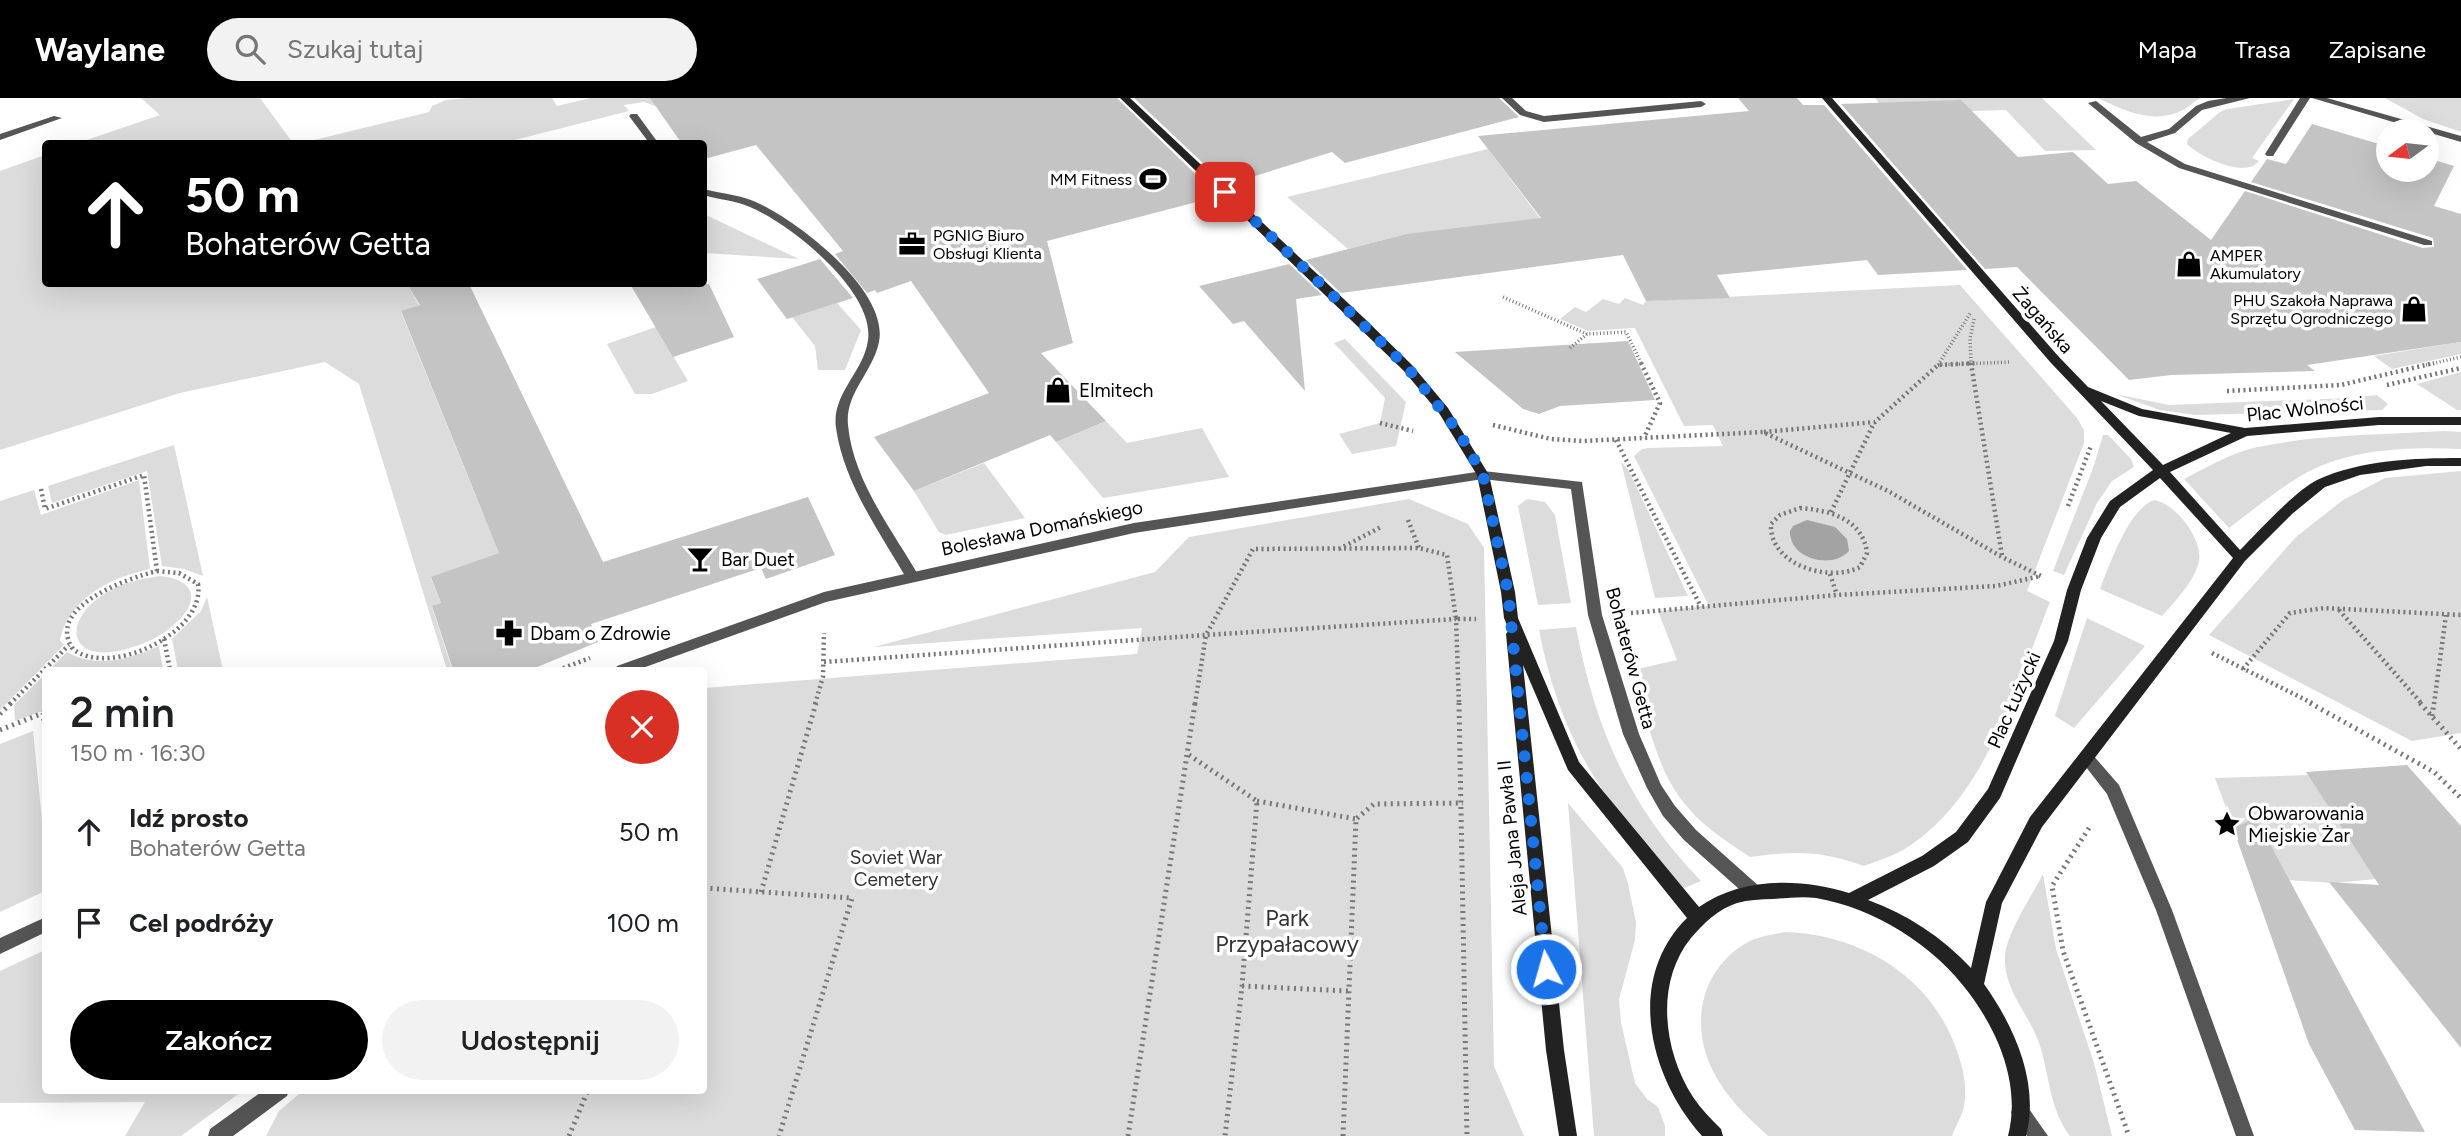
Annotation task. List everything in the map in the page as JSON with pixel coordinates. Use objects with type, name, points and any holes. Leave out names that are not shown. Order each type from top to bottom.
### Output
[{"type":"street","points":[[1125,98],[1408,368],[1458,431],[1483,475],[1511,618],[1573,766],[1697,917]]},
{"type":"street","points":[[1507,98],[1523,113],[1544,118],[1701,104]]},
{"type":"street","name":"Żagańska","points":[[1827,98],[2083,389],[2240,558]]},
{"type":"street","points":[[2139,141],[2172,131],[2199,108],[2211,103],[2245,98]]},
{"type":"street","points":[[2270,154],[2305,98]]},
{"type":"street","points":[[2317,98],[2461,139]]},
{"type":"street","points":[[2359,98],[2370,109],[2386,118]]},
{"type":"street","points":[[2093,103],[2139,141],[2182,166],[2428,243]]},
{"type":"street","points":[[634,116],[652,140]]},
{"type":"street","points":[[0,137],[57,118]]},
{"type":"street","points":[[707,193],[758,206],[812,243],[859,293],[872,314],[874,339],[844,405],[841,427],[857,475],[913,578]]},
{"type":"street","points":[[2083,389],[2139,411],[2245,432]]},
{"type":"street","name":"Plac Wolności","points":[[2161,471],[2245,432],[2379,421],[2461,421]]},
{"type":"street","points":[[1975,987],[1994,902],[2036,822],[2240,558],[2287,510],[2320,484],[2359,471],[2426,461],[2461,462]]},
{"type":"street","name":"Plac Łużycki","points":[[1849,901],[1928,861],[1962,836],[1994,793],[2061,641],[2074,590],[2094,538],[2115,504],[2161,471]]},
{"type":"street","name":"Bolesława Domańskiego","points":[[630,667],[824,597],[1134,528],[1483,475]]},
{"type":"street","name":"Bohaterów Getta","points":[[1483,475],[1577,485],[1595,615],[1631,734],[1655,788],[1669,811],[1690,835],[1754,892]]},
{"type":"street","name":"Aleja Jana Pawła II","points":[[1511,618],[1555,1050],[1567,1136]]},
{"type":"street","points":[[2087,758],[2113,790],[2164,910],[2245,1136]]},
{"type":"street","points":[[1714,1136],[1685,1100],[1663,1047],[1658,996],[1670,952],[1697,917],[1727,900],[1754,892],[1815,891],[1870,906],[1922,934],[1966,974],[1999,1022],[2019,1074],[2021,1126],[2017,1136]]},
{"type":"street","points":[[0,946],[42,927]]},
{"type":"street","points":[[218,1136],[275,1094]]},
{"type":"street","points":[[2020,1113],[2039,1136]]},
{"type":"path","points":[[1503,297],[1587,334],[1626,332],[1660,403],[1644,438]]},
{"type":"path","points":[[1831,513],[1875,422],[1938,365],[1974,311],[1970,339],[1971,365],[2002,557]]},
{"type":"path","points":[[1570,348],[1587,334]]},
{"type":"path","points":[[2220,392],[2341,385],[2461,358]]},
{"type":"path","points":[[1938,365],[1986,364]]},
{"type":"path","points":[[2384,386],[2461,368]]},
{"type":"path","points":[[1497,424],[1521,434],[1551,439],[1616,440],[1763,432],[1875,422]]},
{"type":"path","points":[[1380,423],[1418,432]]},
{"type":"path","points":[[1618,614],[1837,595],[1996,586],[2042,576],[2002,557],[1888,491],[1763,432]]},
{"type":"path","points":[[1616,440],[1701,607]]},
{"type":"path","points":[[2066,511],[2092,440]]},
{"type":"path","points":[[41,489],[46,509],[144,475],[157,571]]},
{"type":"path","points":[[1815,509],[1831,513],[1857,528],[1865,539],[1868,550],[1866,560],[1858,568],[1845,573],[1830,574],[1796,565],[1783,556],[1770,535],[1771,525],[1787,511],[1815,509]]},
{"type":"path","points":[[1406,515],[1419,548]]},
{"type":"path","points":[[1338,549],[1384,526]]},
{"type":"path","points":[[1128,1136],[1206,635],[1253,549],[1419,548],[1447,555],[1455,619],[1463,803],[1467,1136]]},
{"type":"path","points":[[157,571],[175,571],[189,576],[198,584],[200,596],[195,611],[182,625],[164,639],[141,650],[118,656],[97,658],[79,654],[69,645],[67,634],[71,621],[81,607],[117,583],[157,571]]},
{"type":"path","points":[[1830,574],[1837,595]]},
{"type":"path","points":[[761,892],[823,677],[824,597]]},
{"type":"path","points":[[2243,668],[2290,613],[2324,608],[2461,615]]},
{"type":"path","points":[[2339,609],[2461,749]]},
{"type":"path","points":[[2432,716],[2446,615]]},
{"type":"path","points":[[824,662],[1455,619]]},
{"type":"path","points":[[164,639],[169,667]]},
{"type":"path","points":[[47,667],[69,645]]},
{"type":"path","points":[[2207,650],[2332,713],[2434,772],[2461,798]]},
{"type":"path","points":[[0,714],[42,672]]},
{"type":"path","points":[[0,730],[42,713]]},
{"type":"path","points":[[1189,755],[1257,801],[1356,819]]},
{"type":"path","points":[[1225,1136],[1242,986],[1257,801]]},
{"type":"path","points":[[1343,1136],[1356,819],[1374,804],[1463,803]]},
{"type":"path","points":[[707,888],[852,898],[779,1136]]},
{"type":"path","points":[[1242,986],[1348,991]]},
{"type":"path","points":[[569,1136],[586,1094]]},
{"type":"green space","points":[[141,98],[260,98],[291,140],[87,140],[160,115]]},
{"type":"green space","points":[[552,98],[557,106],[591,98],[687,98],[655,106],[644,102],[624,105],[629,111],[515,140],[314,140],[429,112],[432,106],[446,100]]},
{"type":"green space","points":[[1875,98],[2042,98],[2096,150],[2045,151],[2006,110],[1971,111],[1879,103]]},
{"type":"green space","points":[[2098,98],[2201,98],[2172,114],[2150,116],[2129,111]]},
{"type":"green space","points":[[2385,98],[2461,98],[2461,132],[2440,125],[2440,119],[2423,119]]},
{"type":"green space","points":[[2294,99],[2252,158],[2259,161],[2253,166],[2244,168],[2223,164],[2202,155],[2187,144],[2188,139],[2227,109]]},
{"type":"green space","points":[[1488,149],[1542,221],[1406,234],[1348,249],[1287,197]]},
{"type":"green space","points":[[42,156],[42,287],[409,287],[419,305],[401,312],[483,514],[527,536],[519,546],[431,578],[441,603],[432,607],[451,667],[446,667],[359,384],[325,362],[180,393],[0,450],[0,171]]},
{"type":"green space","points":[[707,215],[799,259],[707,253]]},
{"type":"green space","points":[[1960,285],[2077,418],[2084,430],[2084,443],[2027,591],[2050,602],[1995,739],[1956,802],[1932,828],[1903,850],[1864,866],[1834,857],[1807,853],[1750,857],[1718,835],[1678,796],[1654,744],[1633,670],[1677,660],[1658,611],[1709,606],[1634,456],[1642,449],[1649,448],[1723,446],[1713,425],[1684,426],[1635,328],[1588,331],[1560,319],[1575,307],[1586,312],[1603,299],[1619,304],[1625,298],[1643,305],[1646,301]]},
{"type":"green space","points":[[837,303],[861,330],[845,370],[818,370],[815,346],[792,317]]},
{"type":"green space","points":[[656,327],[688,381],[652,394],[635,394],[607,344]]},
{"type":"green space","points":[[1345,339],[1406,402],[1396,446],[1352,454],[1339,434],[1380,423],[1385,398],[1334,343]]},
{"type":"green space","points":[[2461,342],[2461,354],[2392,369],[2374,356]]},
{"type":"green space","points":[[2461,372],[2461,410],[2417,384]]},
{"type":"green space","points":[[2115,394],[2169,405],[2377,395],[2388,404],[2382,410],[2195,415],[2160,410]]},
{"type":"green space","points":[[1106,421],[1127,443],[1202,428],[1229,477],[1103,498],[1056,442]]},
{"type":"green space","points":[[2461,432],[2461,449],[2399,449],[2337,460],[2299,477],[2229,528],[2184,479],[2238,453],[2258,447],[2327,437]]},
{"type":"green space","points":[[2103,435],[2108,435],[2131,459],[2134,467],[2112,481],[2097,503],[2064,575],[2053,571]]},
{"type":"green space","points":[[174,445],[203,576],[184,569],[162,566],[147,471],[52,503],[48,486]]},
{"type":"green space","points":[[1621,462],[1628,469],[1688,596],[1655,598]]},
{"type":"green space","points":[[984,463],[1025,518],[946,535],[939,532],[914,491]]},
{"type":"green space","points":[[2461,471],[2461,733],[2412,741],[2209,635],[2296,537],[2343,500],[2385,478]]},
{"type":"green space","points":[[139,480],[150,569],[107,584],[82,601],[65,625],[60,640],[64,645],[0,710],[0,501],[34,490],[41,515]]},
{"type":"green space","points":[[1409,499],[1468,524],[1484,548],[1494,1066],[1524,1136],[266,1136],[279,1111],[299,1094],[707,1094],[707,688],[1137,654],[1142,628],[874,647],[1155,572],[1189,537]]},
{"type":"green space","points":[[1527,499],[1545,502],[1555,515],[1571,603],[1538,605],[1518,506]]},
{"type":"green space","points":[[2155,500],[2172,509],[2188,526],[2198,546],[2199,556],[2192,579],[2162,616],[2100,589],[2129,525],[2137,513]]},
{"type":"green space","points":[[160,576],[182,582],[191,594],[187,610],[171,627],[155,638],[123,650],[91,651],[82,645],[77,637],[77,627],[91,605],[117,587]]},
{"type":"green space","points":[[207,597],[222,667],[177,667],[172,639],[201,611]]},
{"type":"green space","points":[[2087,618],[2145,646],[2074,728],[2055,716]]},
{"type":"green space","points":[[1576,627],[1593,699],[1619,764],[1654,824],[1701,881],[1682,889],[1608,797],[1573,738],[1549,674],[1539,630]]},
{"type":"green space","points":[[159,646],[162,667],[52,667],[67,652],[101,661],[136,655]]},
{"type":"green space","points":[[42,677],[42,711],[15,721],[14,705]]},
{"type":"green space","points":[[33,731],[42,820],[42,892],[0,912],[0,744]]},
{"type":"green space","points":[[2308,775],[2376,879],[2335,883],[2252,878],[2215,778]]},
{"type":"green space","points":[[1568,803],[1623,868],[1628,884],[1636,922],[1635,940],[1619,999],[1621,1023],[1635,1083],[1647,1099],[1658,1107],[1665,1126],[1665,1136],[1594,1136]]},
{"type":"green space","points":[[2043,874],[2056,949],[2094,1063],[2112,1136],[2070,1136],[2054,1103],[2036,1034],[2013,992],[2006,970],[2006,947]]},
{"type":"green space","points":[[1785,932],[1838,940],[1863,950],[1887,962],[1908,978],[1926,997],[1942,1019],[1954,1043],[1964,1074],[1964,1106],[1952,1136],[1768,1136],[1731,1098],[1713,1071],[1702,1037],[1703,1003],[1708,987],[1715,972],[1740,947],[1768,935]]},
{"type":"green space","points":[[42,951],[42,1094],[239,1094],[181,1136],[125,1136],[145,1102],[0,1103],[0,971]]},
{"type":"shaded area","points":[[1807,520],[1835,527],[1847,539],[1849,551],[1832,560],[1813,559],[1804,555],[1796,549],[1790,531],[1793,526]]},
{"type":"building","points":[[650,98],[1117,98],[1212,190],[1202,193],[1208,199],[1047,241],[1073,343],[1041,353],[1106,421],[1056,442],[1050,435],[914,491],[874,437],[989,393],[911,281],[877,293],[875,290],[867,293],[835,254],[843,251],[756,145],[707,158],[707,140],[679,140]]},
{"type":"building","points":[[1134,98],[1499,98],[1519,117],[1345,163],[1332,152],[1226,185]]},
{"type":"building","points":[[1738,98],[1797,98],[1803,105],[1824,105],[1967,270],[1878,275],[1867,260],[1717,275],[1730,298],[1646,301],[1623,255],[1341,293],[1306,260],[1406,234],[1541,218],[1478,136],[1749,111]]},
{"type":"building","points":[[1961,100],[2018,157],[2073,152],[2108,184],[2136,181],[2211,240],[2245,191],[2423,248],[2434,247],[2433,238],[2251,182],[2267,159],[2286,164],[2312,124],[2376,143],[2376,182],[2440,182],[2440,162],[2454,166],[2434,206],[2461,214],[2461,342],[2307,365],[2315,371],[2171,375],[2129,380],[2017,267],[1985,269],[1841,104]]},
{"type":"building","points":[[820,259],[853,298],[787,319],[757,279]]},
{"type":"building","points":[[1289,264],[1322,295],[1296,299],[1305,391],[1244,321],[1233,324],[1199,286]]},
{"type":"building","points":[[709,284],[734,337],[673,357],[632,287],[707,287]]},
{"type":"building","points":[[409,287],[470,287],[603,562],[808,497],[835,555],[766,579],[761,568],[591,624],[598,642],[537,667],[452,667],[432,606],[441,603],[431,577],[499,553],[401,311],[420,305]]},
{"type":"building","points":[[1628,341],[1655,400],[1560,406],[1539,414],[1523,409],[1455,352]]},
{"type":"building","points":[[2407,765],[2461,826],[2461,1048],[2329,882],[2379,885],[2306,772]]},
{"type":"building","points":[[2256,818],[2425,1132],[2355,1130],[2309,1044],[2233,828]]},
{"type":"place","name":"MM Fitness","points":[[1153,179]]},
{"type":"place","name":"PGNIG Biuro Obsługi Klienta","points":[[912,244]]},
{"type":"place","name":"AMPER Akumulatory","points":[[2189,264]]},
{"type":"place","name":"PHU Szakoła Naprawa Sprzętu Ogrodniczego","points":[[2414,309]]},
{"type":"place","name":"Elmitech","points":[[1058,390]]},
{"type":"place","name":"Bar Duet","points":[[700,559]]},
{"type":"place","name":"Dbam o Zdrowie","points":[[509,633]]},
{"type":"place","name":"Obwarowania Miejskie Żar","points":[[2227,824]]},
{"type":"route","points":[[1225,192],[1408,368],[1444,411],[1483,475],[1508,592],[1546,969]]},
{"type":"park label","name":"Soviet War Cemetery","points":[[896,868]]},
{"type":"park label","name":"Park Przypałacowy","points":[[1287,931]]}]
